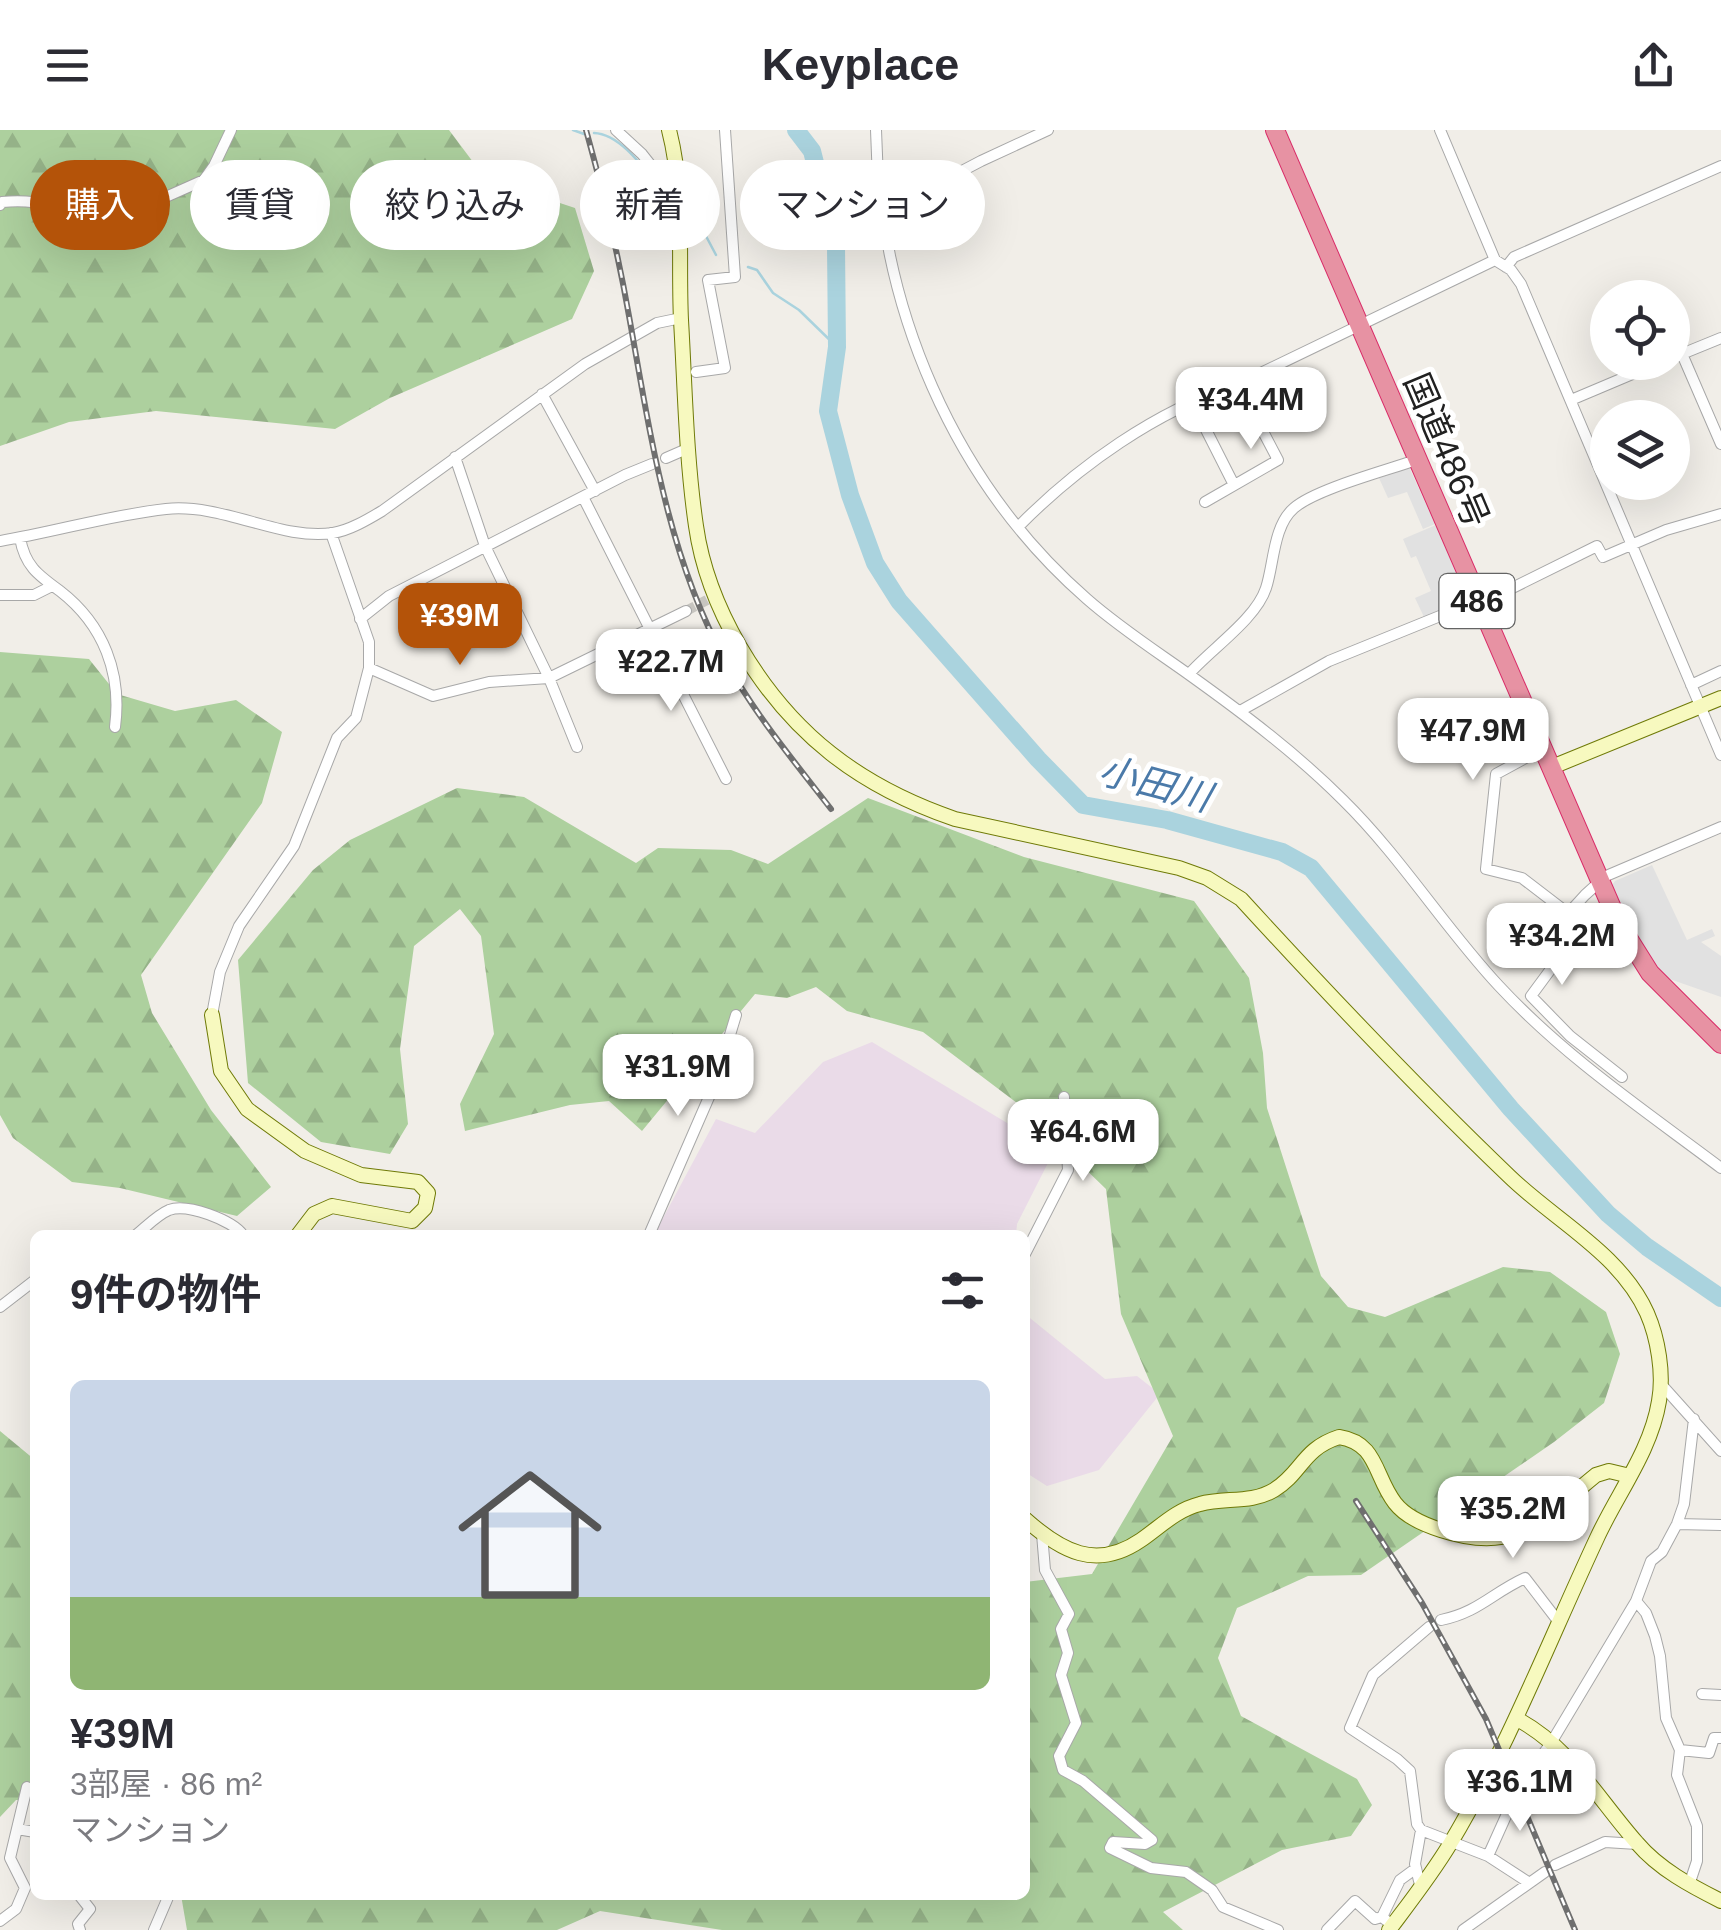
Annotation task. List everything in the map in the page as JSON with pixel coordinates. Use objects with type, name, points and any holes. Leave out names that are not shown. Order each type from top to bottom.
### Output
[{"type":"highway","name":"国道486号","points":[[1276,130],[1600,883],[1636,954],[1669,995],[1721,1044]]},
{"type":"street","points":[[0,206],[15,200],[31,202],[58,209],[79,228],[94,234],[120,236],[150,204],[204,180],[231,130]]},
{"type":"street","points":[[616,130],[647,160]]},
{"type":"street","points":[[696,372],[725,368],[708,280],[735,277],[725,130]]},
{"type":"street","points":[[876,130],[885,229],[912,341],[960,442],[1018,527],[1089,601],[1240,711],[1306,766],[1360,818],[1501,988],[1536,1024],[1608,1085],[1721,1168]]},
{"type":"street","points":[[980,160],[1048,130]]},
{"type":"street","points":[[1440,130],[1495,260],[1520,284],[1721,755]]},
{"type":"street","points":[[671,131],[675,160]]},
{"type":"street","points":[[1506,267],[1514,257],[1721,166]]},
{"type":"street","points":[[680,250],[696,528],[711,598],[764,688],[798,727],[836,759],[919,806],[955,819],[1179,868],[1207,878],[1241,899],[1411,1080],[1512,1180],[1623,1273],[1648,1314],[1661,1384],[1659,1405],[1648,1437],[1558,1621],[1517,1719],[1452,1842],[1421,1888],[1388,1924]]},
{"type":"street","points":[[1018,527],[1088,465],[1192,402],[1238,384],[1495,260]]},
{"type":"street","points":[[0,541],[166,509],[200,508],[292,530],[331,533],[352,527],[382,511],[621,341],[661,321],[681,318]]},
{"type":"street","points":[[1690,351],[1721,338]]},
{"type":"street","points":[[1571,400],[1618,380]]},
{"type":"street","points":[[1689,380],[1721,444]]},
{"type":"street","points":[[1204,502],[1278,460],[1238,384]]},
{"type":"street","points":[[542,394],[595,491]]},
{"type":"street","points":[[1192,402],[1234,485]]},
{"type":"street","points":[[666,458],[689,448]]},
{"type":"street","points":[[454,457],[485,546],[549,678],[577,747]]},
{"type":"street","points":[[1189,674],[1258,605],[1280,530],[1290,512],[1309,499],[1416,460]]},
{"type":"street","points":[[360,619],[389,596],[652,464]]},
{"type":"street","points":[[583,497],[726,779]]},
{"type":"street","points":[[1240,711],[1330,661],[1478,603],[1597,546],[1603,558],[1631,544],[1721,514]]},
{"type":"street","points":[[302,1230],[314,1214],[332,1206],[412,1221],[425,1208],[428,1193],[418,1182],[361,1175],[304,1151],[247,1109],[221,1072],[212,1015],[220,972],[239,926],[294,846],[337,738],[356,718],[369,668],[369,642],[331,533]]},
{"type":"street","points":[[20,538],[27,562],[76,607],[106,648],[118,692],[115,728]]},
{"type":"street","points":[[0,595],[34,595],[52,586]]},
{"type":"street","points":[[369,668],[433,696],[489,682],[549,678],[686,611]]},
{"type":"street","points":[[1691,685],[1721,671]]},
{"type":"street","points":[[1552,767],[1721,698]]},
{"type":"street","points":[[1542,749],[1496,774],[1486,869],[1522,878],[1625,956],[1636,954]]},
{"type":"street","points":[[1529,997],[1556,964],[1561,926],[1567,913],[1606,876],[1721,827]]},
{"type":"street","points":[[1501,988],[1529,997],[1570,1036],[1622,1076]]},
{"type":"street","points":[[1529,997],[1536,1024]]},
{"type":"street","points":[[651,1230],[716,1081],[736,1014]]},
{"type":"street","points":[[1598,1057],[1608,1085]]},
{"type":"street","points":[[1030,1244],[1068,1170],[1064,1097]]},
{"type":"street","points":[[142,1230],[166,1211],[177,1208],[228,1221],[238,1230]]},
{"type":"street","points":[[0,1307],[30,1284]]},
{"type":"street","points":[[1661,1384],[1721,1452]]},
{"type":"street","points":[[1524,1782],[1636,1601],[1651,1561],[1662,1552],[1677,1524],[1684,1504],[1694,1420]]},
{"type":"street","points":[[1030,1523],[1082,1556],[1123,1550],[1168,1518],[1197,1504],[1254,1498],[1276,1490],[1311,1451],[1338,1437],[1364,1446],[1374,1457],[1396,1504],[1434,1528],[1474,1539],[1496,1540],[1521,1533],[1596,1475],[1608,1471],[1630,1476]]},
{"type":"street","points":[[1677,1524],[1721,1525]]},
{"type":"street","points":[[1042,1534],[1045,1570],[1068,1614],[1060,1628],[1068,1653],[1060,1676],[1076,1723],[1059,1756],[1063,1770],[1083,1781],[1152,1840],[1145,1844],[1113,1842],[1110,1848],[1151,1868],[1186,1872],[1212,1890],[1223,1907],[1278,1930]]},
{"type":"street","points":[[1441,1620],[1476,1610],[1525,1578],[1558,1621]]},
{"type":"street","points":[[1636,1601],[1646,1613],[1655,1636],[1666,1718],[1680,1750],[1677,1775],[1697,1826],[1699,1840],[1688,1885]]},
{"type":"street","points":[[1429,1627],[1373,1674],[1350,1728],[1410,1772],[1416,1824],[1422,1830],[1488,1856],[1528,1882]]},
{"type":"street","points":[[1702,1694],[1721,1695]]},
{"type":"street","points":[[1517,1719],[1551,1743],[1590,1782],[1637,1844],[1688,1885],[1721,1901]]},
{"type":"street","points":[[1680,1750],[1710,1753],[1714,1738],[1721,1738]]},
{"type":"street","points":[[0,1921],[16,1909],[30,1887],[10,1858],[27,1787]]},
{"type":"street","points":[[1488,1856],[1515,1796]]},
{"type":"street","points":[[17,1829],[30,1831]]},
{"type":"street","points":[[1421,1888],[1416,1869],[1422,1830]]},
{"type":"street","points":[[1463,1930],[1550,1869],[1605,1842],[1637,1844]]},
{"type":"street","points":[[1388,1924],[1400,1880],[1416,1869]]},
{"type":"street","points":[[80,1930],[78,1924],[90,1910],[83,1900]]},
{"type":"street","points":[[154,1930],[167,1900]]},
{"type":"street","points":[[1328,1930],[1355,1901],[1375,1919],[1388,1924]]},
{"type":"shaded area","points":[[1409,467],[1435,524],[1423,529],[1407,492],[1388,498],[1379,478]]},
{"type":"shaded area","points":[[1436,525],[1466,598],[1424,617],[1415,598],[1431,591],[1416,556],[1411,558],[1403,539]]},
{"type":"shaded area","points":[[1652,865],[1687,940],[1712,929],[1715,936],[1701,942],[1721,956],[1721,997],[1661,976],[1633,934],[1610,888],[1615,881]]},
{"type":"shaded area","points":[[872,1042],[1054,1151],[1016,1230],[657,1230],[716,1119],[755,1133],[823,1062]]},
{"type":"shaded area","points":[[1030,1318],[1105,1379],[1137,1376],[1160,1394],[1099,1470],[1047,1486],[1030,1475]]},
{"type":"green space","points":[[0,130],[449,130],[472,160],[350,160],[350,250],[560,250],[560,203],[575,208],[580,225],[580,250],[588,250],[594,271],[572,319],[390,398],[335,429],[156,411],[69,422],[0,446]]},
{"type":"green space","points":[[0,652],[89,659],[117,694],[175,711],[236,700],[282,732],[262,803],[141,975],[152,1013],[211,1110],[271,1187],[237,1216],[120,1188],[72,1182],[13,1138],[0,1115]]},
{"type":"green space","points":[[457,788],[524,797],[636,863],[658,848],[731,850],[768,864],[868,798],[1024,857],[1194,901],[1249,978],[1263,1053],[1267,1108],[1321,1276],[1348,1307],[1385,1317],[1503,1267],[1550,1272],[1606,1312],[1620,1354],[1604,1403],[1361,1575],[1308,1576],[1237,1608],[1218,1658],[1241,1716],[1357,1779],[1372,1805],[1351,1836],[1282,1850],[1163,1912],[1183,1930],[722,1930],[600,1911],[557,1930],[187,1930],[182,1900],[1030,1900],[1030,1581],[1092,1574],[1173,1436],[1121,1314],[1106,1189],[1017,1103],[923,1032],[847,1011],[816,987],[787,998],[755,994],[642,1131],[609,1101],[570,1105],[465,1131],[460,1104],[494,1034],[481,936],[460,909],[414,946],[400,1049],[408,1124],[390,1154],[321,1142],[248,1083],[238,960],[313,870],[350,840]]},
{"type":"green space","points":[[0,1431],[30,1456],[30,1800],[16,1800],[0,1817]]},
{"type":"waterway","points":[[573,130],[584,134]]},
{"type":"waterway","name":"小田川","points":[[796,130],[812,151],[836,246],[837,347],[828,411],[850,495],[875,563],[899,601],[1083,805],[1167,820],[1282,852],[1311,868],[1511,1109],[1608,1214],[1647,1247],[1721,1298]]},
{"type":"waterway","points":[[594,133],[616,141],[636,160]]},
{"type":"waterway","points":[[713,250],[716,255]]},
{"type":"waterway","points":[[748,267],[757,270],[773,293],[799,310],[837,347]]},
{"type":"tunnel","points":[[686,611],[707,600]]},
{"type":"railway","points":[[586,130],[620,269],[663,492],[688,578],[736,680],[831,809]]},
{"type":"railway","points":[[1356,1501],[1422,1603],[1486,1719],[1575,1930]]}]
